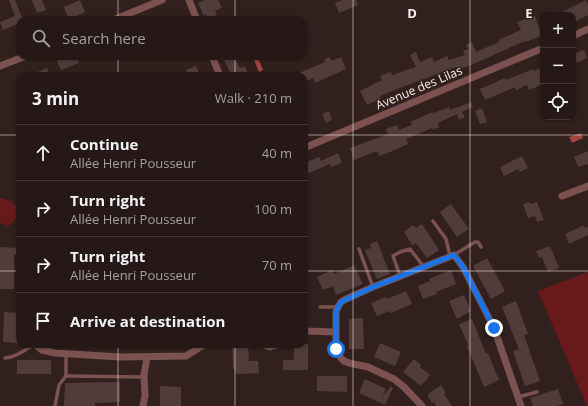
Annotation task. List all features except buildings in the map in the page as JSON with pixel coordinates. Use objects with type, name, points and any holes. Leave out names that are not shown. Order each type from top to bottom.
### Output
[{"type":"street","points":[[123,16],[162,0]]},
{"type":"street","points":[[188,0],[195,16]]},
{"type":"street","points":[[576,35],[588,29]]},
{"type":"street","name":"Avenue des Lilas","points":[[308,146],[540,49]]},
{"type":"street","points":[[0,66],[16,60]]},
{"type":"street","points":[[214,60],[218,72]]},
{"type":"street","points":[[562,196],[588,186]]},
{"type":"street","points":[[422,406],[404,386],[394,379],[368,367],[344,361],[336,349],[336,312],[341,302],[373,287],[452,255],[463,267],[494,328],[521,406]]},
{"type":"street","points":[[308,331],[336,332]]},
{"type":"street","points":[[39,348],[55,353],[66,354],[147,357],[186,356],[199,348]]},
{"type":"street","points":[[143,406],[145,396],[144,377],[147,357]]},
{"type":"lane","points":[[433,221],[446,239],[452,255],[475,242],[478,242],[481,247]]},
{"type":"lane","points":[[359,249],[373,287]]},
{"type":"lane","points":[[400,276],[393,256],[400,252],[410,250],[424,267]]},
{"type":"lane","points":[[320,307],[338,307]]},
{"type":"lane","points":[[6,358],[12,358],[28,348]]},
{"type":"lane","points":[[55,406],[59,385],[66,376],[66,354]]},
{"type":"lane","points":[[66,376],[144,377]]},
{"type":"lane","points":[[518,397],[537,392]]},
{"type":"shaded area","points":[[254,60],[259,60],[263,70],[259,72]]},
{"type":"shaded area","points":[[581,133],[583,138],[572,143],[569,137]]},
{"type":"shaded area","points":[[0,198],[10,201],[16,206],[16,218],[9,226],[0,223]]},
{"type":"shaded area","points":[[588,272],[588,406],[587,406],[538,291]]},
{"type":"route","points":[[336,349],[336,312],[341,302],[373,287],[454,255],[463,267],[494,328]]}]
